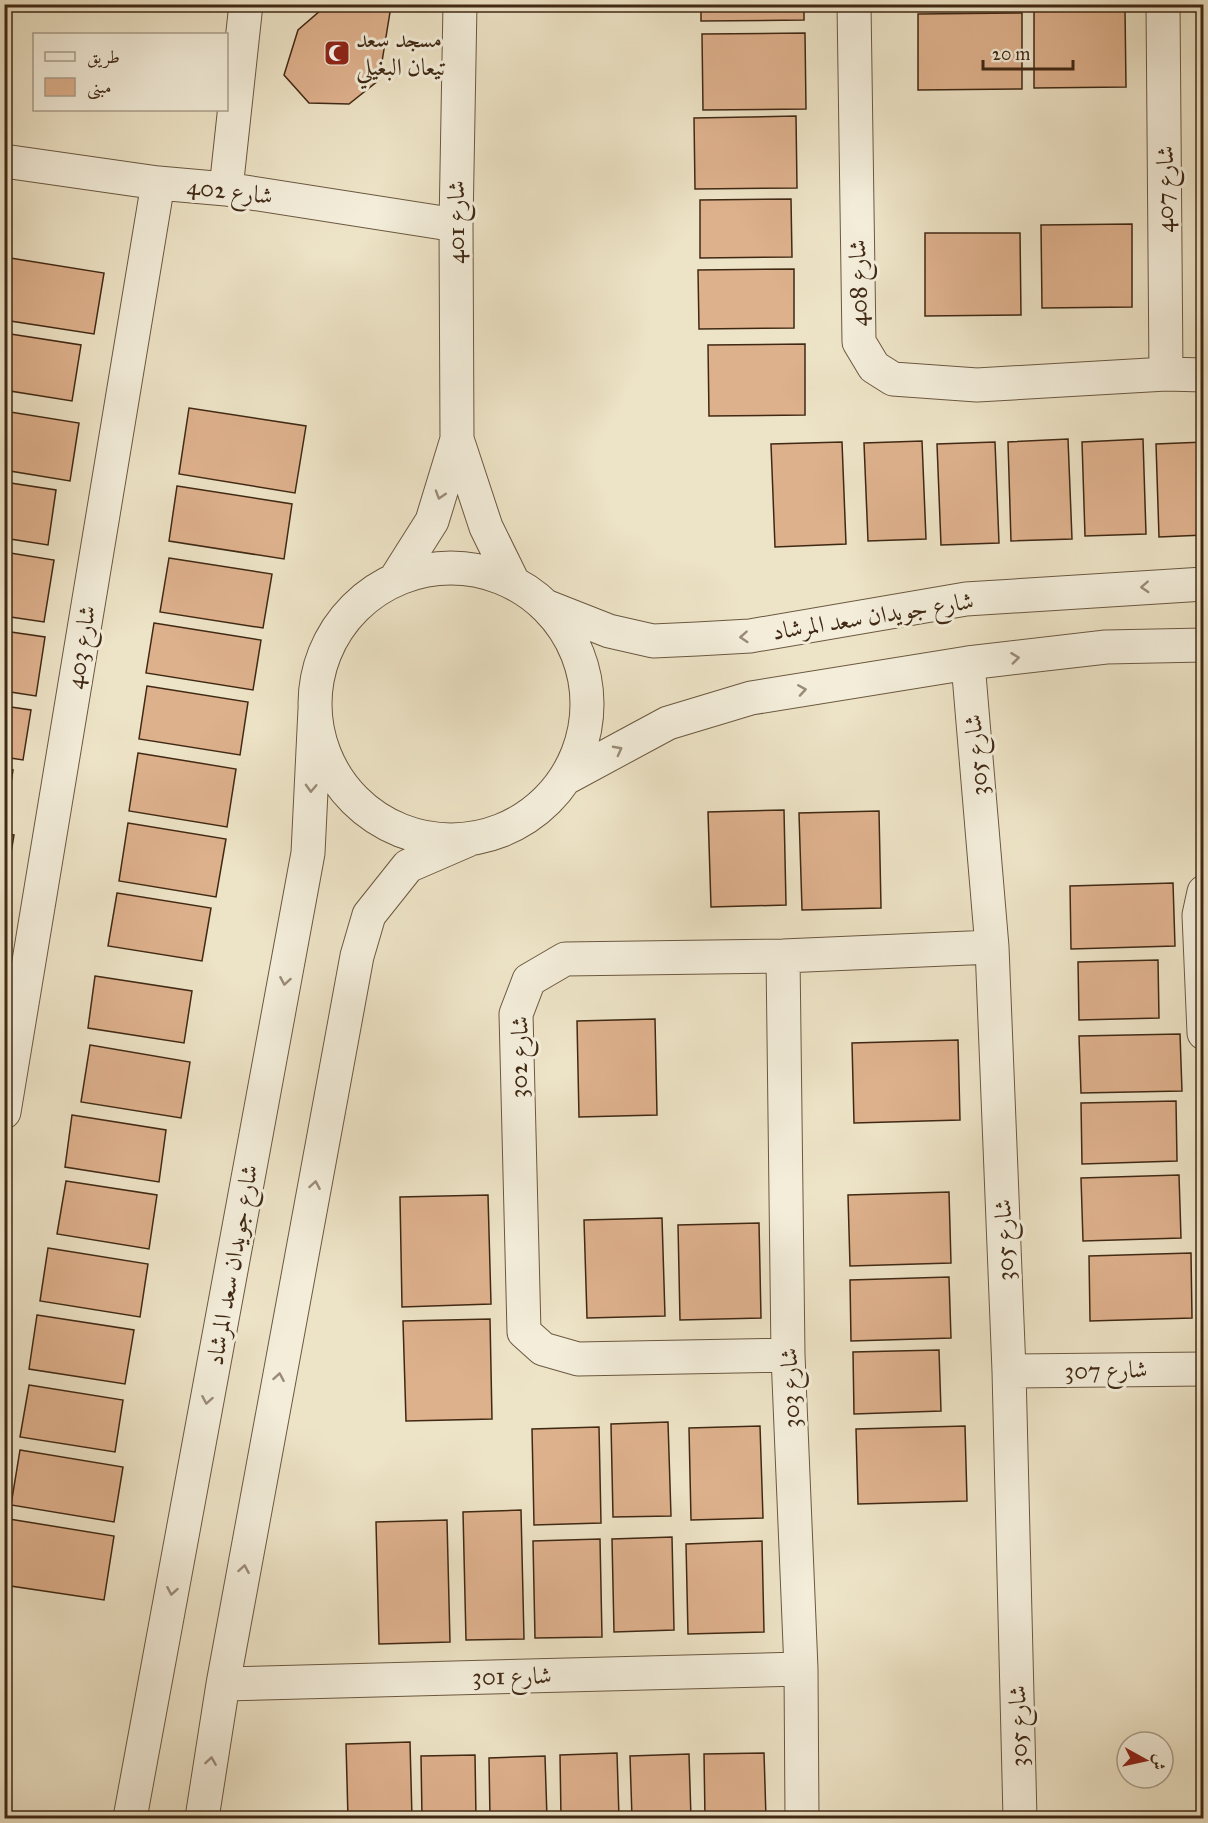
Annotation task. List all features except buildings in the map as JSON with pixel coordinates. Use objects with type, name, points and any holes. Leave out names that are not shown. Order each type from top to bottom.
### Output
[{"type":"street","points":[[226,189],[246,4]]},
{"type":"street","name":"شارع 401","points":[[396,578],[432,521],[457,439],[456,225],[460,4]]},
{"type":"street","name":"شارع 408","points":[[855,4],[859,342],[874,367],[893,379],[977,385],[1166,374],[1203,375]]},
{"type":"street","name":"شارع 407","points":[[1163,4],[1166,374]]},
{"type":"street","name":"شارع 402","points":[[4,161],[158,183],[226,189],[456,225]]},
{"type":"street","name":"شارع 403","points":[[4,1112],[158,183]]},
{"type":"street","name":"شارع 401","points":[[457,439],[486,527],[512,580]]},
{"type":"street","points":[[202,1818],[223,1684],[357,956],[369,915],[408,866],[468,840],[507,829],[540,808],[566,778],[584,735],[587,689],[574,644],[548,607],[512,580],[474,568],[434,567],[396,578]]},
{"type":"street","name":"شارع جويدان سعد المرشاد","points":[[130,1818],[308,853],[315,709],[320,668],[335,631],[362,600],[396,578]]},
{"type":"street","name":"شارع جويدان سعد المرشاد","points":[[548,607],[609,631],[653,641],[686,640],[750,636],[966,599],[1203,584]]},
{"type":"street","points":[[566,778],[668,723],[751,698],[968,663],[1106,647],[1203,645]]},
{"type":"street","name":"شارع 305","points":[[968,663],[992,947],[1009,1371],[1020,1818]]},
{"type":"street","points":[[315,709],[326,757],[338,782],[363,808],[394,828],[420,837],[468,840]]},
{"type":"street","points":[[1203,892],[1199,915],[1203,1033]]},
{"type":"street","name":"شارع 302","points":[[789,1355],[578,1359],[543,1349],[524,1332],[516,1014],[529,980],[565,958],[783,956],[992,947]]},
{"type":"street","name":"شارع 303","points":[[783,956],[789,1355],[801,1669],[802,1818]]},
{"type":"street","name":"شارع 307","points":[[1009,1371],[1203,1369]]},
{"type":"street","name":"شارع 301","points":[[223,1684],[801,1669]]},
{"type":"place","name":"مسجد سعد تيعان البغيلي","points":[[337,53]]}]
